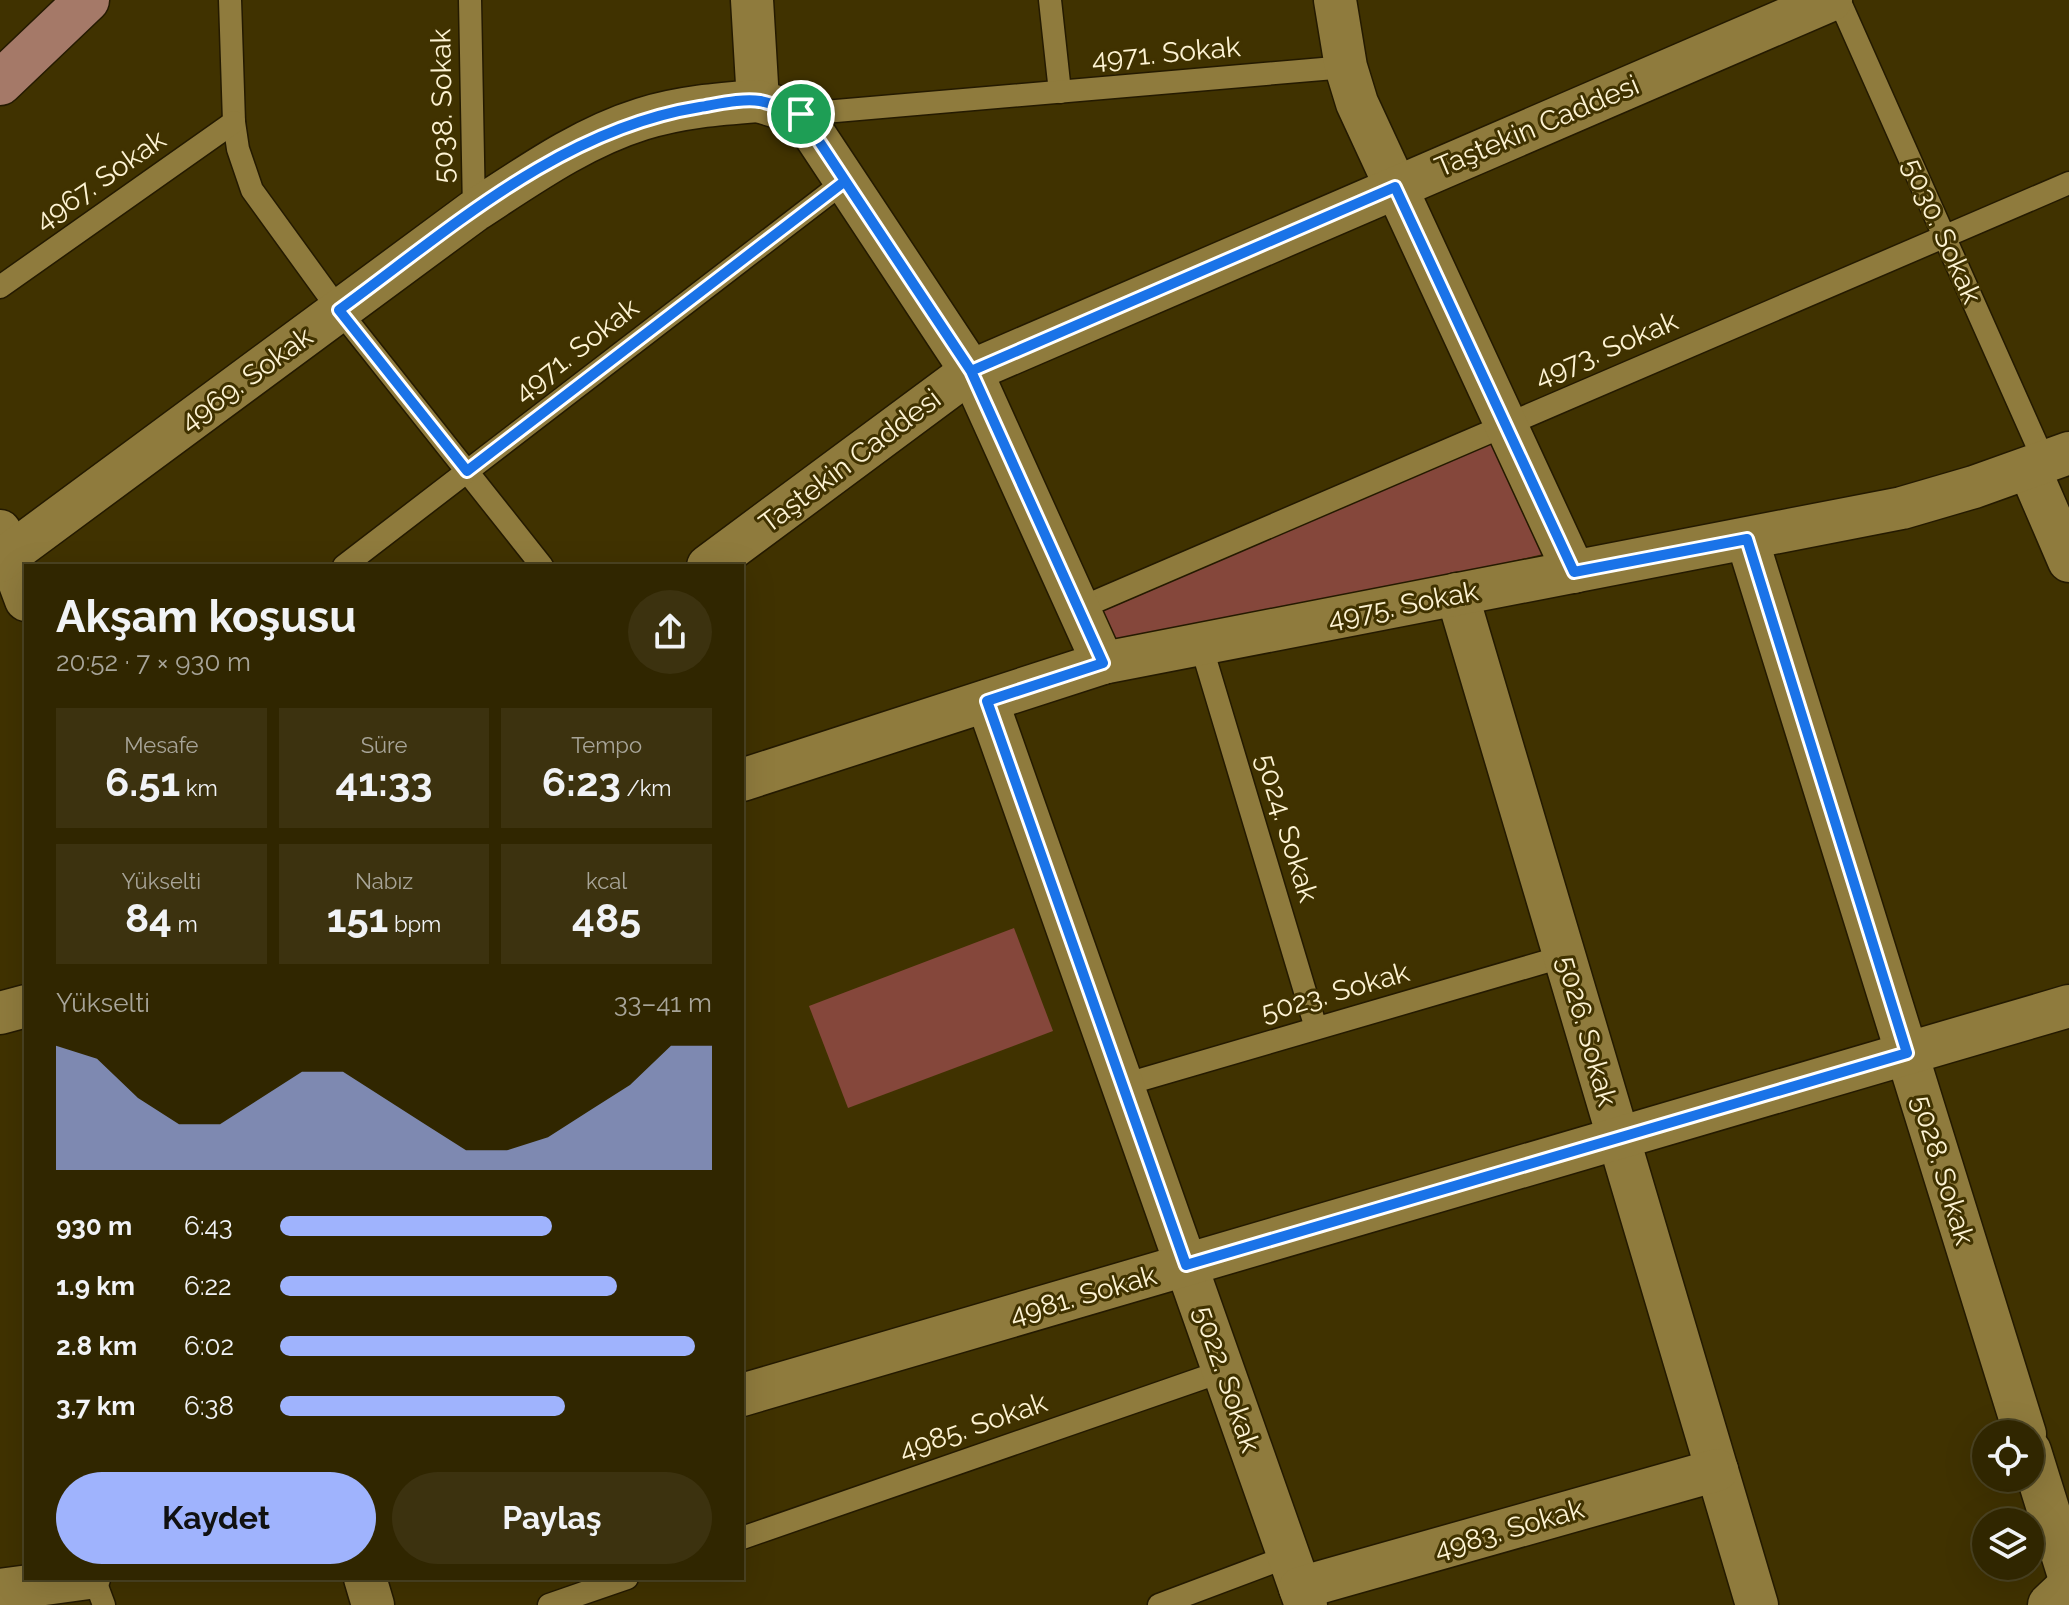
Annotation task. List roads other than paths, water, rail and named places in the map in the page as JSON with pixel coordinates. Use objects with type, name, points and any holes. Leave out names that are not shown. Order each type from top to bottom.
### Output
[{"type":"main road","points":[[0,83],[87,0]]},
{"type":"street","points":[[752,0],[758,101],[801,114],[971,371],[1103,663]]},
{"type":"street","points":[[1335,0],[1346,67],[1357,103],[1574,572]]},
{"type":"street","name":"Taştekin Caddesi","points":[[711,564],[971,371],[1831,0]]},
{"type":"street","name":"4969. Sokak","points":[[3,549],[474,211],[547,163],[640,119],[712,105],[758,101]]},
{"type":"street","name":"4975. Sokak","points":[[744,779],[1103,663],[1902,508],[2048,461]]},
{"type":"street","name":"5030. Sokak","points":[[2048,461],[2069,561]]},
{"type":"street","name":"5028. Sokak","points":[[1747,539],[2021,1420]]},
{"type":"street","points":[[3,549],[24,596]]},
{"type":"street","name":"5026. Sokak","points":[[1457,594],[1757,1605]]},
{"type":"street","name":"5022. Sokak","points":[[987,701],[1299,1583]]},
{"type":"street","name":"4981. Sokak","points":[[744,1394],[2069,1006]]},
{"type":"street","points":[[0,1013],[24,1007]]},
{"type":"street","name":"4983. Sokak","points":[[1299,1583],[1717,1470]]},
{"type":"street","points":[[2043,1492],[2069,1576]]},
{"type":"street","points":[[0,1590],[77,1580]]},
{"type":"street","points":[[366,1580],[373,1605]]},
{"type":"street","points":[[2050,1605],[2069,1587]]},
{"type":"lane","points":[[230,0],[234,122],[238,149],[252,190],[339,310],[540,564]]},
{"type":"lane","name":"5038. Sokak","points":[[470,0],[474,211]]},
{"type":"lane","points":[[1050,0],[1060,92]]},
{"type":"lane","name":"5030. Sokak","points":[[1839,0],[2048,461]]},
{"type":"lane","name":"4971. Sokak","points":[[801,114],[1346,67]]},
{"type":"lane","name":"4967. Sokak","points":[[0,287],[234,122]]},
{"type":"lane","name":"4971. Sokak","points":[[347,564],[845,181]]},
{"type":"lane","name":"4973. Sokak","points":[[1078,609],[2069,183]]},
{"type":"lane","name":"5024. Sokak","points":[[1201,645],[1316,1028]]},
{"type":"lane","name":"5023. Sokak","points":[[1123,1085],[1565,956]]},
{"type":"lane","name":"4985. Sokak","points":[[744,1537],[1223,1371]]},
{"type":"lane","points":[[93,1580],[104,1605]]},
{"type":"lane","points":[[549,1605],[621,1580]]},
{"type":"lane","points":[[1159,1605],[1299,1583]]}]
